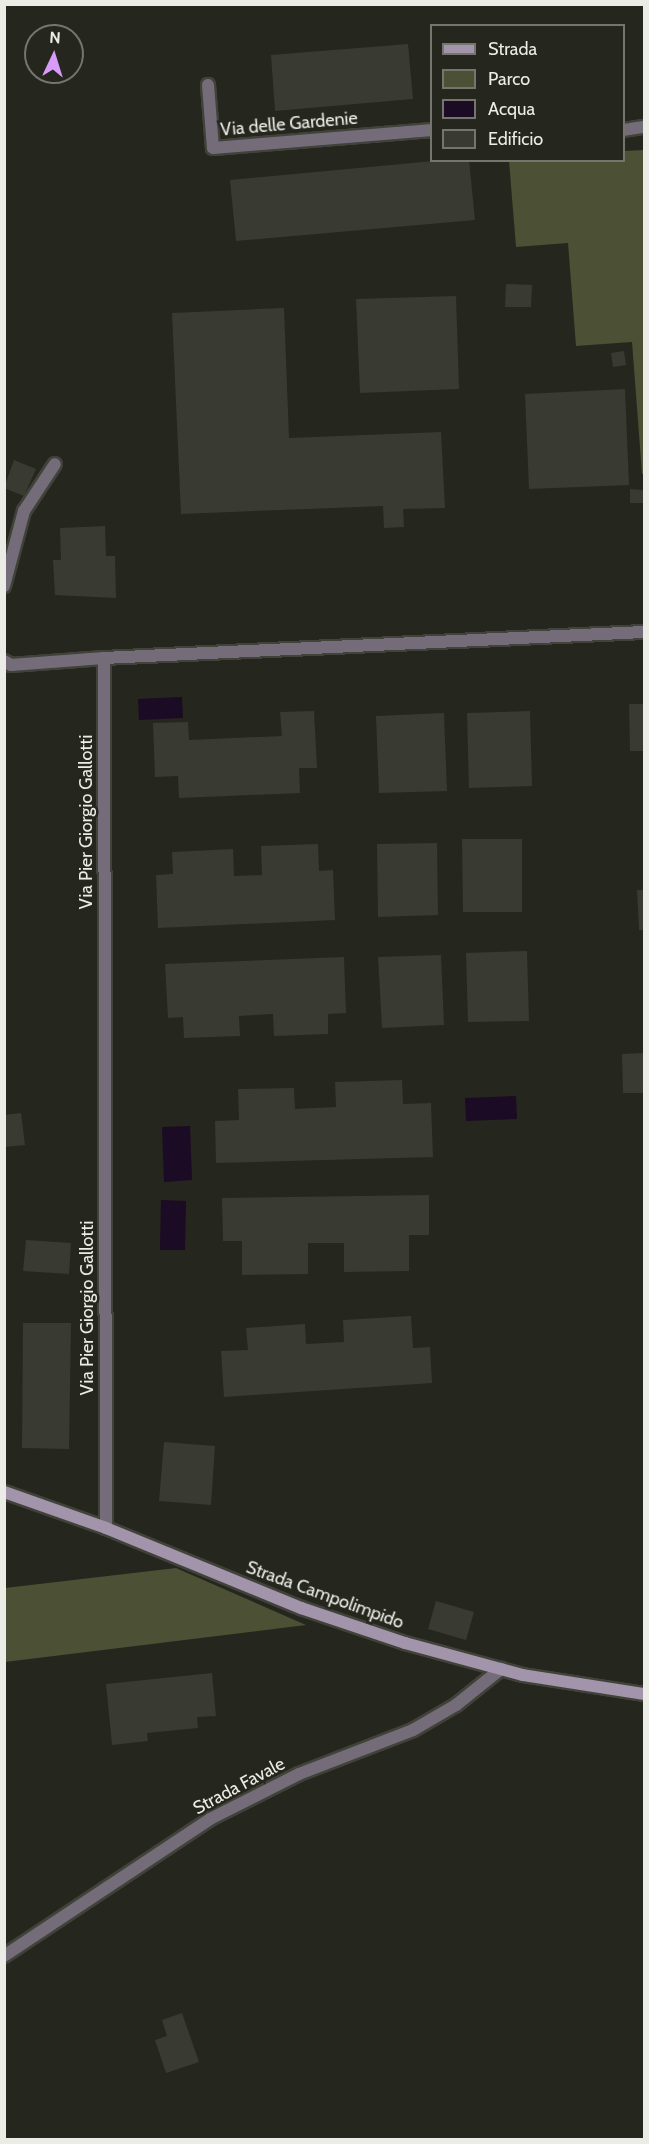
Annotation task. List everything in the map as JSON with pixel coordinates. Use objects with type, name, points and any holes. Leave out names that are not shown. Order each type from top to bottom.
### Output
[{"type":"street","name":"Via delle Gardenie","points":[[208,85],[213,148],[430,130]]},
{"type":"street","points":[[625,130],[645,128]]},
{"type":"street","points":[[4,586],[24,511],[55,464]]},
{"type":"street","points":[[4,661],[11,665],[104,658],[645,632]]},
{"type":"street","name":"Via Pier Giorgio Gallotti","points":[[104,658],[106,1528]]},
{"type":"street","name":"Strada Campolimpido","points":[[4,1492],[106,1528],[301,1608],[501,1669],[645,1694]]},
{"type":"street","name":"Strada Favale","points":[[4,1956],[210,1820],[299,1774],[428,1723],[501,1669]]},
{"type":"green space","points":[[644,150],[644,474],[642,474],[632,342],[576,346],[568,243],[516,247],[509,162],[625,162],[625,151]]},
{"type":"green space","points":[[176,1568],[306,1625],[5,1662],[5,1588]]},
{"type":"water","points":[[182,697],[183,718],[139,720],[138,699]]},
{"type":"water","points":[[516,1096],[517,1119],[466,1121],[465,1098]]},
{"type":"water","points":[[190,1126],[192,1180],[164,1182],[162,1127]]},
{"type":"water","points":[[161,1200],[186,1201],[185,1250],[160,1250]]},
{"type":"building","points":[[408,44],[413,99],[275,111],[271,55]]},
{"type":"building","points":[[430,161],[469,162],[475,220],[236,241],[230,180]]},
{"type":"building","points":[[506,284],[532,285],[531,307],[505,307]]},
{"type":"building","points":[[456,296],[459,389],[360,393],[356,299]]},
{"type":"building","points":[[284,308],[289,438],[441,432],[445,508],[403,509],[404,527],[384,528],[383,506],[181,514],[172,313]]},
{"type":"building","points":[[624,351],[626,365],[613,367],[611,353]]},
{"type":"building","points":[[625,389],[629,485],[529,489],[525,394]]},
{"type":"building","points":[[14,460],[36,469],[24,496],[4,488]]},
{"type":"building","points":[[630,489],[644,490],[644,503],[630,503]]},
{"type":"building","points":[[105,526],[106,556],[115,556],[116,598],[55,595],[53,560],[61,560],[60,528]]},
{"type":"building","points":[[629,704],[644,704],[644,751],[630,751]]},
{"type":"building","points":[[314,711],[317,768],[299,768],[300,793],[179,798],[178,776],[155,777],[153,723],[188,722],[189,740],[282,736],[280,712]]},
{"type":"building","points":[[530,711],[532,786],[469,788],[467,713]]},
{"type":"building","points":[[444,713],[447,791],[379,793],[376,716]]},
{"type":"building","points":[[462,839],[522,839],[522,912],[463,912]]},
{"type":"building","points":[[437,843],[438,915],[378,917],[377,844]]},
{"type":"building","points":[[318,844],[319,871],[333,870],[335,920],[158,928],[156,875],[173,874],[172,852],[233,849],[234,876],[262,875],[261,846]]},
{"type":"building","points":[[637,890],[644,890],[644,930],[639,930]]},
{"type":"building","points":[[527,951],[529,1021],[468,1022],[466,953]]},
{"type":"building","points":[[441,955],[444,1025],[382,1028],[378,957]]},
{"type":"building","points":[[344,957],[346,1013],[328,1014],[328,1034],[274,1036],[273,1014],[239,1016],[240,1036],[184,1038],[183,1017],[168,1018],[165,964]]},
{"type":"building","points":[[644,1053],[644,1093],[623,1093],[622,1054]]},
{"type":"building","points":[[402,1080],[403,1104],[431,1103],[433,1157],[216,1163],[215,1121],[239,1120],[238,1089],[294,1088],[295,1109],[336,1107],[335,1082]]},
{"type":"building","points":[[21,1113],[25,1145],[4,1147],[4,1115]]},
{"type":"building","points":[[429,1195],[429,1235],[409,1235],[409,1271],[344,1272],[344,1243],[308,1243],[308,1274],[242,1275],[242,1241],[223,1241],[222,1198]]},
{"type":"building","points":[[26,1240],[71,1243],[69,1274],[23,1271]]},
{"type":"building","points":[[411,1316],[413,1348],[430,1347],[432,1383],[224,1397],[221,1351],[248,1350],[246,1328],[305,1324],[306,1344],[344,1342],[343,1320]]},
{"type":"building","points":[[23,1323],[71,1323],[69,1449],[22,1448]]},
{"type":"building","points":[[164,1442],[215,1446],[211,1505],[159,1501]]},
{"type":"building","points":[[436,1601],[474,1612],[466,1640],[428,1629]]},
{"type":"building","points":[[212,1673],[216,1716],[197,1717],[198,1728],[147,1733],[148,1741],[112,1745],[106,1684]]},
{"type":"building","points":[[182,2013],[199,2062],[166,2073],[155,2040],[167,2036],[162,2020]]}]
